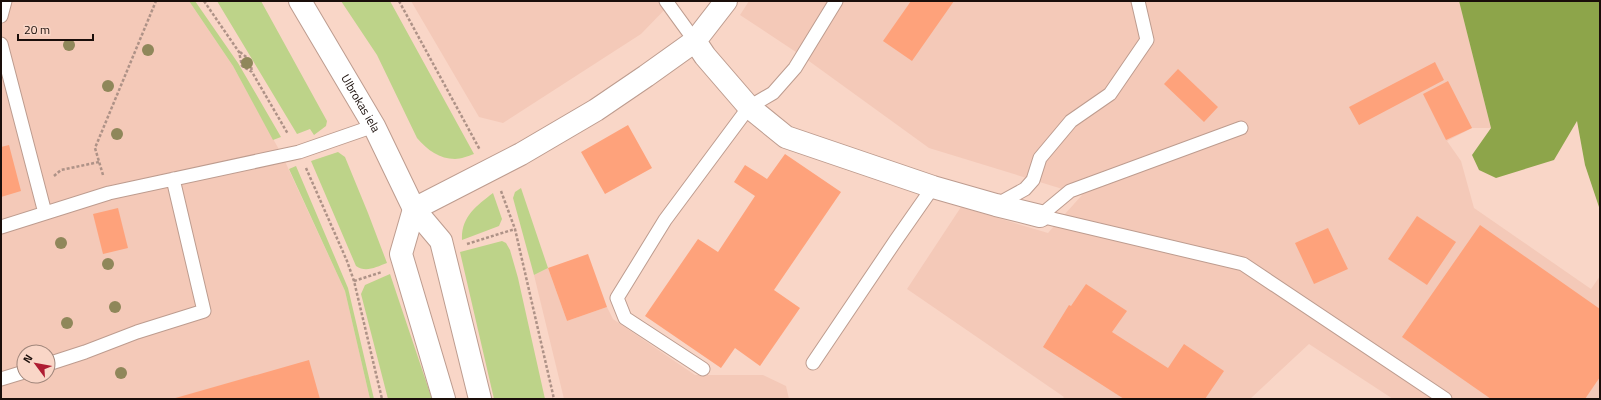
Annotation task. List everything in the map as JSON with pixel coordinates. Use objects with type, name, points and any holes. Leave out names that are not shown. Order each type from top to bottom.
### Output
[{"type":"street","name":"Ulbrokas iela","points":[[300,1],[374,126],[414,209],[441,240],[480,399]]},
{"type":"street","points":[[444,399],[401,254],[414,209],[521,154],[596,110],[694,41],[726,1]]},
{"type":"street","points":[[694,41],[704,56],[749,107],[786,138],[933,187],[1040,216]]},
{"type":"lane","points":[[1,16],[5,1]]},
{"type":"lane","points":[[666,1],[694,41]]},
{"type":"lane","points":[[703,369],[625,318],[617,298],[665,220],[749,107],[773,93],[795,68],[836,1]]},
{"type":"lane","points":[[996,205],[1025,189],[1033,180],[1040,158],[1070,121],[1110,94],[1148,40],[1138,1]]},
{"type":"lane","points":[[1,44],[45,213]]},
{"type":"lane","points":[[1,227],[109,193],[299,152],[374,126]]},
{"type":"lane","points":[[1040,216],[1070,191],[1241,128]]},
{"type":"lane","points":[[56,361],[86,352],[137,332],[204,311],[173,179]]},
{"type":"lane","points":[[813,363],[933,187]]},
{"type":"lane","points":[[1040,216],[1244,264],[1445,399]]},
{"type":"lane","points":[[1,379],[16,374]]},
{"type":"path","points":[[109,193],[95,148],[156,1]]},
{"type":"path","points":[[204,1],[239,52],[250,60],[252,72],[299,152],[347,261],[354,281],[382,399]]},
{"type":"path","points":[[399,1],[481,152]]},
{"type":"path","points":[[239,52],[242,66],[252,72]]},
{"type":"path","points":[[64,169],[99,162]]},
{"type":"path","points":[[501,191],[515,229],[554,399]]},
{"type":"path","points":[[460,246],[515,229]]},
{"type":"path","points":[[354,281],[389,269]]},
{"type":"shaded area","points":[[1,1],[189,1],[233,66],[282,155],[345,291],[370,399],[1,399]]},
{"type":"shaded area","points":[[411,1],[673,1],[641,34],[503,123],[479,117]]},
{"type":"shaded area","points":[[749,1],[1459,1],[1491,128],[1472,128],[1447,141],[1461,161],[1474,208],[1591,289],[1600,276],[1600,399],[1393,399],[1309,344],[1250,399],[1062,399],[1064,397],[907,289],[961,207],[1048,233],[1082,195],[929,148],[802,56],[740,15]]},
{"type":"shaded area","points":[[548,268],[567,321],[607,307],[613,319],[695,375],[763,375],[786,386],[789,399],[564,399],[534,275]]},
{"type":"green space","points":[[189,1],[195,1],[238,63],[281,137],[273,140],[233,66]]},
{"type":"green space","points":[[217,1],[261,1],[327,121],[326,126],[314,135],[310,129],[297,134]]},
{"type":"green space","points":[[341,1],[390,1],[474,154],[457,159],[449,159],[439,156],[429,150],[417,138],[377,55]]},
{"type":"green space","points":[[1459,1],[1600,1],[1600,210],[1585,165],[1577,121],[1554,160],[1496,178],[1479,170],[1472,155],[1491,128]]},
{"type":"green space","points":[[338,152],[345,157],[387,263],[375,268],[364,269],[356,266],[311,161]]},
{"type":"green space","points":[[296,166],[348,288],[374,399],[370,399],[345,291],[289,169]]},
{"type":"green space","points":[[521,188],[548,268],[534,275],[513,198],[515,192]]},
{"type":"green space","points":[[493,193],[502,219],[499,226],[462,240],[462,232],[467,218],[475,208]]},
{"type":"green space","points":[[502,241],[506,243],[510,250],[518,278],[545,399],[494,399],[460,252]]},
{"type":"green space","points":[[390,274],[432,399],[388,399],[361,294],[365,285]]},
{"type":"building","points":[[911,1],[954,1],[912,61],[883,41]]},
{"type":"building","points":[[1435,62],[1444,80],[1359,125],[1349,107]]},
{"type":"building","points":[[1178,69],[1218,107],[1204,122],[1164,84]]},
{"type":"building","points":[[1448,81],[1472,128],[1446,140],[1423,94]]},
{"type":"building","points":[[628,125],[652,168],[605,194],[581,152]]},
{"type":"building","points":[[9,145],[21,191],[1,197],[1,147]]},
{"type":"building","points":[[785,154],[841,192],[774,290],[800,308],[760,366],[735,348],[721,368],[645,316],[698,239],[718,252],[755,196],[734,182],[745,165],[767,179]]},
{"type":"building","points":[[118,208],[128,248],[103,254],[93,214]]},
{"type":"building","points":[[1417,216],[1456,242],[1427,285],[1388,259]]},
{"type":"building","points":[[1480,225],[1600,309],[1600,377],[1585,399],[1491,399],[1402,337]]},
{"type":"building","points":[[1328,228],[1348,269],[1314,284],[1295,243]]},
{"type":"building","points":[[588,254],[607,307],[567,321],[548,268]]},
{"type":"building","points":[[1086,284],[1127,311],[1112,332],[1168,368],[1184,344],[1224,371],[1205,399],[1124,399],[1043,347],[1069,305],[1071,306]]},
{"type":"building","points":[[309,360],[320,399],[172,399]]}]
